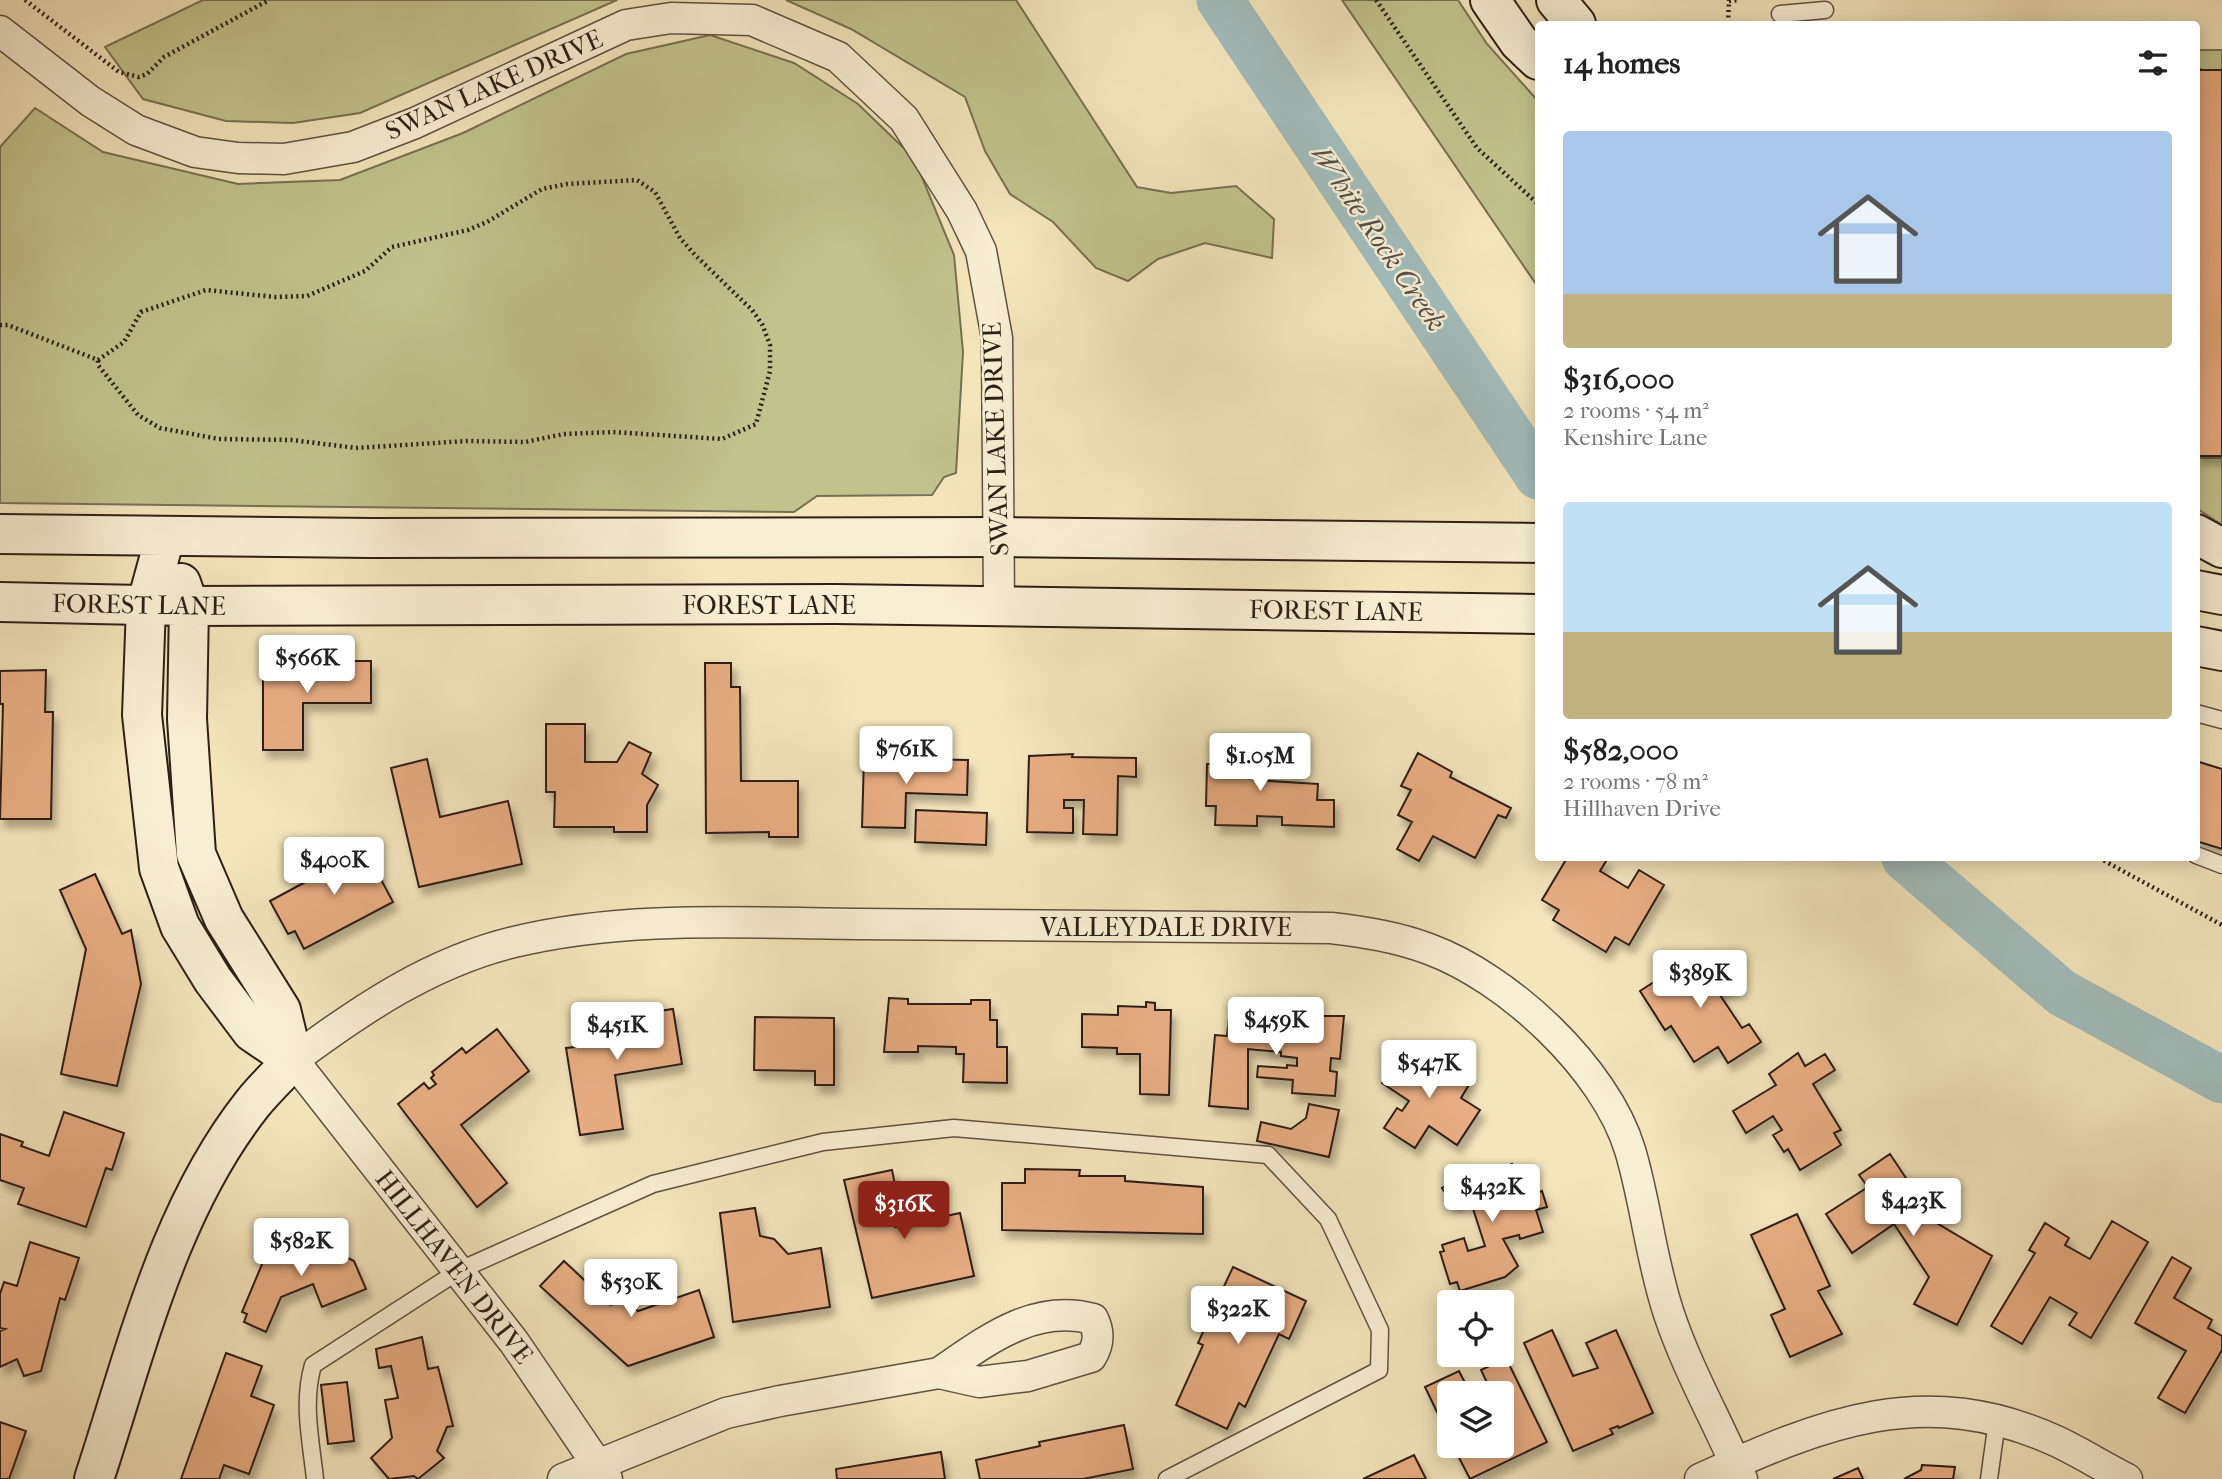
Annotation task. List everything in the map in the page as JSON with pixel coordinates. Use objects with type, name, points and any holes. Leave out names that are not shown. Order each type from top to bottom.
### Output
[{"type":"main road","points":[[1490,0],[1519,42],[1535,57]]},
{"type":"main road","points":[[1556,0],[1574,21]]},
{"type":"main road","points":[[0,534],[165,537],[1000,537],[1535,543]]},
{"type":"main road","points":[[2200,536],[2222,548]]},
{"type":"main road","name":"HILLHAVEN DRIVE","points":[[165,537],[146,606],[142,715],[159,868],[180,926],[212,980],[252,1032],[293,1060]]},
{"type":"main road","name":"HILLHAVEN DRIVE","points":[[165,537],[189,606],[187,719],[196,854],[224,919],[281,1010],[293,1060]]},
{"type":"main road","points":[[2200,591],[2222,595]]},
{"type":"main road","name":"FOREST LANE","points":[[0,602],[146,606],[999,606],[1535,614]]},
{"type":"main road","points":[[2200,647],[2222,651]]},
{"type":"main road","points":[[94,1479],[165,1262],[197,1194],[252,1104],[293,1060]]},
{"type":"street","name":"SWAN LAKE DRIVE","points":[[0,31],[90,101],[136,130],[195,152],[238,158],[284,159],[354,147],[415,123],[626,25],[671,18],[752,20],[838,57],[904,119],[962,211],[981,251],[997,338],[999,606]]},
{"type":"street","name":"VALLEYDALE DRIVE","points":[[293,1060],[354,1015],[445,964],[513,942],[641,924],[1331,928],[1384,934],[1432,950],[1497,986],[1550,1029],[1584,1067],[1611,1105],[1629,1149],[1669,1314],[1739,1471]]},
{"type":"street","name":"HILLHAVEN DRIVE","points":[[293,1060],[460,1270],[603,1471]]},
{"type":"street","points":[[563,1479],[603,1471],[726,1413],[939,1373]]},
{"type":"street","points":[[1700,1479],[1739,1471],[1820,1428],[1875,1414],[1927,1410],[1997,1421],[2055,1441],[2127,1479]]},
{"type":"lane","points":[[1779,13],[1822,11]]},
{"type":"lane","points":[[1779,13],[1795,21]]},
{"type":"lane","points":[[2200,714],[2222,720]]},
{"type":"lane","points":[[2200,857],[2222,865]]},
{"type":"lane","points":[[316,1479],[307,1410],[308,1383],[313,1365],[460,1270],[653,1184],[823,1142],[954,1128],[1268,1155],[1328,1219],[1380,1330],[1379,1370],[1167,1479]]},
{"type":"lane","points":[[1989,1479],[1997,1421]]},
{"type":"path","points":[[24,0],[119,72],[139,77],[148,74],[164,57],[269,0]]},
{"type":"path","points":[[1377,0],[1477,148],[1535,201]]},
{"type":"path","points":[[1728,21],[1729,1],[1738,0]]},
{"type":"path","points":[[623,180],[645,183],[655,192],[680,238],[752,310],[770,345],[770,371],[756,424],[722,439],[662,433],[602,432],[564,434],[526,442],[467,441],[356,448],[292,440],[219,439],[160,428],[138,415],[125,402],[99,365],[99,360],[124,342],[141,312],[206,290],[275,297],[307,296],[365,271],[392,247],[468,230],[487,222],[542,189],[623,180]]},
{"type":"path","points":[[0,326],[8,325],[99,360]]},
{"type":"path","points":[[2105,861],[2222,925]]},
{"type":"green space","points":[[203,0],[617,0],[360,113],[293,123],[226,121],[143,99],[105,47]]},
{"type":"green space","points":[[786,0],[1016,0],[1137,187],[1171,193],[1236,186],[1274,219],[1272,258],[1205,243],[1158,259],[1128,281],[1096,268],[1053,222],[1010,194],[985,151],[965,97],[851,29]]},
{"type":"green space","points":[[1342,0],[1458,0],[1487,44],[1535,98],[1535,283]]},
{"type":"green space","points":[[710,35],[794,63],[858,104],[914,158],[954,255],[963,352],[956,473],[944,477],[932,495],[817,496],[794,512],[0,503],[0,147],[35,108],[103,152],[238,184],[340,180],[463,133],[626,54]]},
{"type":"green space","points":[[2200,50],[2222,50],[2222,70],[2200,70]]},
{"type":"green space","points":[[2200,458],[2222,458],[2222,525],[2200,511]]},
{"type":"building","points":[[2200,70],[2222,70],[2222,456],[2200,456]]},
{"type":"building","points":[[263,661],[371,661],[371,703],[303,703],[303,750],[263,750]]},
{"type":"building","points":[[705,663],[731,663],[731,687],[740,687],[741,781],[798,781],[798,837],[769,837],[769,832],[706,833]]},
{"type":"building","points":[[46,670],[45,712],[53,712],[51,819],[0,819],[3,704],[0,704],[0,671]]},
{"type":"building","points":[[546,724],[585,724],[585,762],[617,762],[629,742],[651,753],[642,774],[658,785],[647,805],[647,832],[614,832],[614,827],[554,827],[555,792],[546,792]]},
{"type":"building","points":[[1248,735],[1255,736],[1254,780],[1318,784],[1317,800],[1334,800],[1334,827],[1282,825],[1282,817],[1257,816],[1257,826],[1215,825],[1216,806],[1206,806],[1207,764],[1217,764],[1217,744],[1247,745]]},
{"type":"building","points":[[1418,753],[1452,772],[1450,777],[1511,808],[1506,818],[1498,815],[1475,858],[1433,836],[1419,861],[1397,849],[1412,822],[1398,815],[1411,790],[1401,786]]},
{"type":"building","points":[[1073,754],[1072,757],[1136,758],[1136,777],[1118,776],[1117,835],[1083,834],[1084,800],[1064,800],[1064,808],[1073,808],[1073,833],[1027,832],[1029,756]]},
{"type":"building","points":[[864,758],[968,760],[967,795],[906,793],[905,828],[862,827]]},
{"type":"building","points":[[427,759],[440,817],[508,801],[522,864],[419,887],[391,768]]},
{"type":"building","points":[[2200,762],[2222,769],[2222,849],[2200,842]]},
{"type":"building","points":[[916,810],[987,813],[986,845],[915,842]]},
{"type":"building","points":[[359,838],[393,902],[304,949],[295,931],[288,934],[270,901],[337,865],[330,853]]},
{"type":"building","points":[[1565,861],[1606,861],[1600,871],[1628,888],[1639,870],[1664,885],[1629,945],[1615,937],[1606,952],[1553,920],[1559,910],[1542,900]]},
{"type":"building","points":[[95,874],[122,934],[131,930],[141,984],[117,1086],[61,1074],[86,949],[60,890]]},
{"type":"building","points":[[1713,952],[1732,982],[1718,992],[1742,1028],[1749,1024],[1761,1042],[1728,1063],[1718,1047],[1694,1062],[1671,1026],[1665,1030],[1640,991],[1685,962],[1688,968]]},
{"type":"building","points":[[889,998],[908,999],[908,1004],[971,1004],[971,1000],[990,1000],[990,1020],[997,1020],[997,1047],[1007,1047],[1007,1083],[963,1082],[964,1054],[956,1054],[956,1047],[918,1046],[918,1052],[884,1052]]},
{"type":"building","points":[[1146,1002],[1155,1003],[1155,1010],[1171,1010],[1169,1095],[1140,1094],[1140,1054],[1117,1054],[1117,1048],[1082,1047],[1082,1014],[1118,1015],[1118,1006],[1146,1007]]},
{"type":"building","points":[[673,1009],[682,1064],[615,1075],[623,1129],[580,1135],[566,1048],[575,1047],[572,1030],[591,1028],[590,1018],[613,1014],[613,1018]]},
{"type":"building","points":[[1249,1016],[1285,1020],[1284,1032],[1300,1033],[1301,1016],[1344,1016],[1340,1059],[1331,1058],[1330,1071],[1337,1072],[1335,1096],[1292,1093],[1293,1080],[1257,1077],[1258,1066],[1297,1066],[1297,1058],[1281,1056],[1281,1052],[1248,1049],[1248,1109],[1209,1106],[1215,1035],[1227,1036],[1229,1017],[1242,1018],[1242,1025],[1249,1026]]},
{"type":"building","points":[[755,1017],[834,1018],[834,1085],[815,1085],[815,1071],[754,1070]]},
{"type":"building","points":[[497,1029],[529,1071],[461,1125],[507,1183],[477,1207],[398,1104],[424,1083],[429,1089],[436,1084],[431,1078],[434,1075],[432,1072],[462,1048],[466,1053]]},
{"type":"building","points":[[1420,1050],[1470,1083],[1461,1098],[1480,1110],[1457,1145],[1429,1126],[1415,1148],[1384,1128],[1397,1108],[1402,1111],[1409,1101],[1382,1083],[1398,1059],[1401,1061],[1405,1055],[1413,1061]]},
{"type":"building","points":[[1798,1053],[1805,1066],[1825,1054],[1835,1070],[1813,1084],[1841,1130],[1834,1133],[1841,1145],[1800,1170],[1788,1149],[1784,1152],[1773,1135],[1782,1130],[1773,1116],[1746,1133],[1733,1111],[1776,1085],[1769,1074]]},
{"type":"building","points":[[1309,1104],[1339,1110],[1329,1157],[1257,1141],[1261,1122],[1291,1129],[1306,1118]]},
{"type":"building","points":[[64,1112],[124,1133],[112,1170],[106,1168],[86,1227],[18,1204],[24,1188],[0,1180],[0,1134],[23,1142],[21,1146],[49,1156]]},
{"type":"building","points":[[1890,1154],[1935,1222],[1992,1256],[1957,1325],[1914,1304],[1929,1277],[1894,1224],[1852,1253],[1826,1214],[1868,1187],[1859,1175]]},
{"type":"building","points":[[1512,1164],[1517,1170],[1521,1168],[1536,1193],[1542,1191],[1547,1207],[1536,1210],[1543,1232],[1520,1239],[1519,1235],[1503,1239],[1518,1266],[1505,1277],[1460,1290],[1457,1282],[1450,1284],[1440,1252],[1444,1251],[1442,1245],[1464,1238],[1468,1251],[1485,1246],[1469,1196],[1453,1205],[1442,1188],[1475,1165],[1484,1177]]},
{"type":"building","points":[[1025,1169],[1080,1170],[1079,1176],[1125,1176],[1125,1181],[1203,1187],[1203,1234],[1002,1230],[1002,1183],[1025,1183]]},
{"type":"building","points":[[892,1170],[898,1200],[889,1202],[895,1227],[960,1213],[974,1276],[872,1298],[844,1180]]},
{"type":"building","points":[[755,1208],[760,1236],[774,1239],[788,1254],[821,1248],[830,1307],[733,1322],[720,1213]]},
{"type":"building","points":[[1797,1214],[1830,1286],[1818,1291],[1842,1334],[1790,1357],[1771,1315],[1785,1309],[1751,1235]]},
{"type":"building","points":[[2112,1221],[2148,1242],[2091,1338],[2069,1325],[2077,1313],[2050,1297],[2022,1344],[1991,1326],[2035,1253],[2029,1250],[2045,1223],[2069,1238],[2065,1245],[2090,1259]]},
{"type":"building","points":[[314,1236],[346,1252],[344,1256],[354,1261],[366,1289],[322,1307],[313,1284],[281,1297],[266,1332],[244,1322],[247,1314],[242,1312],[265,1257]]},
{"type":"building","points":[[30,1242],[79,1258],[65,1300],[60,1298],[41,1371],[24,1376],[17,1359],[0,1367],[0,1331],[5,1329],[0,1328],[0,1294],[4,1282],[17,1286]]},
{"type":"building","points":[[2172,1257],[2191,1268],[2174,1298],[2212,1320],[2208,1328],[2222,1336],[2222,1350],[2185,1413],[2158,1398],[2186,1351],[2135,1323]]},
{"type":"building","points":[[564,1261],[611,1305],[621,1295],[638,1311],[699,1290],[714,1337],[628,1366],[540,1286]]},
{"type":"building","points":[[1233,1267],[1306,1301],[1289,1339],[1279,1334],[1245,1407],[1239,1403],[1227,1429],[1176,1405],[1203,1345],[1198,1343],[1208,1321],[1215,1323],[1225,1300],[1219,1297]]},
{"type":"building","points":[[1552,1330],[1573,1376],[1598,1368],[1586,1343],[1616,1330],[1653,1413],[1619,1428],[1610,1429],[1613,1434],[1573,1451],[1524,1343]]},
{"type":"building","points":[[422,1337],[428,1369],[438,1367],[453,1426],[447,1427],[437,1451],[444,1458],[418,1479],[414,1476],[389,1479],[371,1458],[392,1438],[385,1400],[398,1398],[391,1366],[379,1368],[376,1349]]},
{"type":"building","points":[[226,1353],[262,1366],[251,1396],[274,1405],[249,1474],[224,1465],[219,1479],[181,1479]]},
{"type":"building","points":[[1487,1367],[1510,1367],[1547,1442],[1514,1458],[1514,1381],[1486,1381],[1481,1370]]},
{"type":"building","points":[[1459,1371],[1464,1381],[1438,1381]]},
{"type":"building","points":[[1437,1381],[1437,1412],[1425,1387]]},
{"type":"building","points":[[347,1382],[354,1441],[328,1444],[321,1385]]},
{"type":"building","points":[[0,1422],[26,1431],[9,1479],[0,1479]]},
{"type":"building","points":[[1124,1425],[1133,1469],[1083,1479],[980,1479],[976,1460],[1040,1446],[1039,1442]]},
{"type":"building","points":[[941,1452],[945,1479],[837,1479],[836,1469]]},
{"type":"building","points":[[1414,1455],[1426,1479],[1363,1479]]},
{"type":"building","points":[[1459,1458],[1514,1458],[1470,1479]]},
{"type":"building","points":[[1922,1465],[1955,1467],[1953,1479],[1904,1479],[1921,1470]]},
{"type":"building","points":[[1858,1468],[1863,1479],[1833,1479]]},
{"type":"waterway","name":"White Rock Creek","points":[[1220,0],[1535,472]]},
{"type":"waterway","name":"White Rock Creek","points":[[1908,861],[2062,993],[2222,1080]]}]
